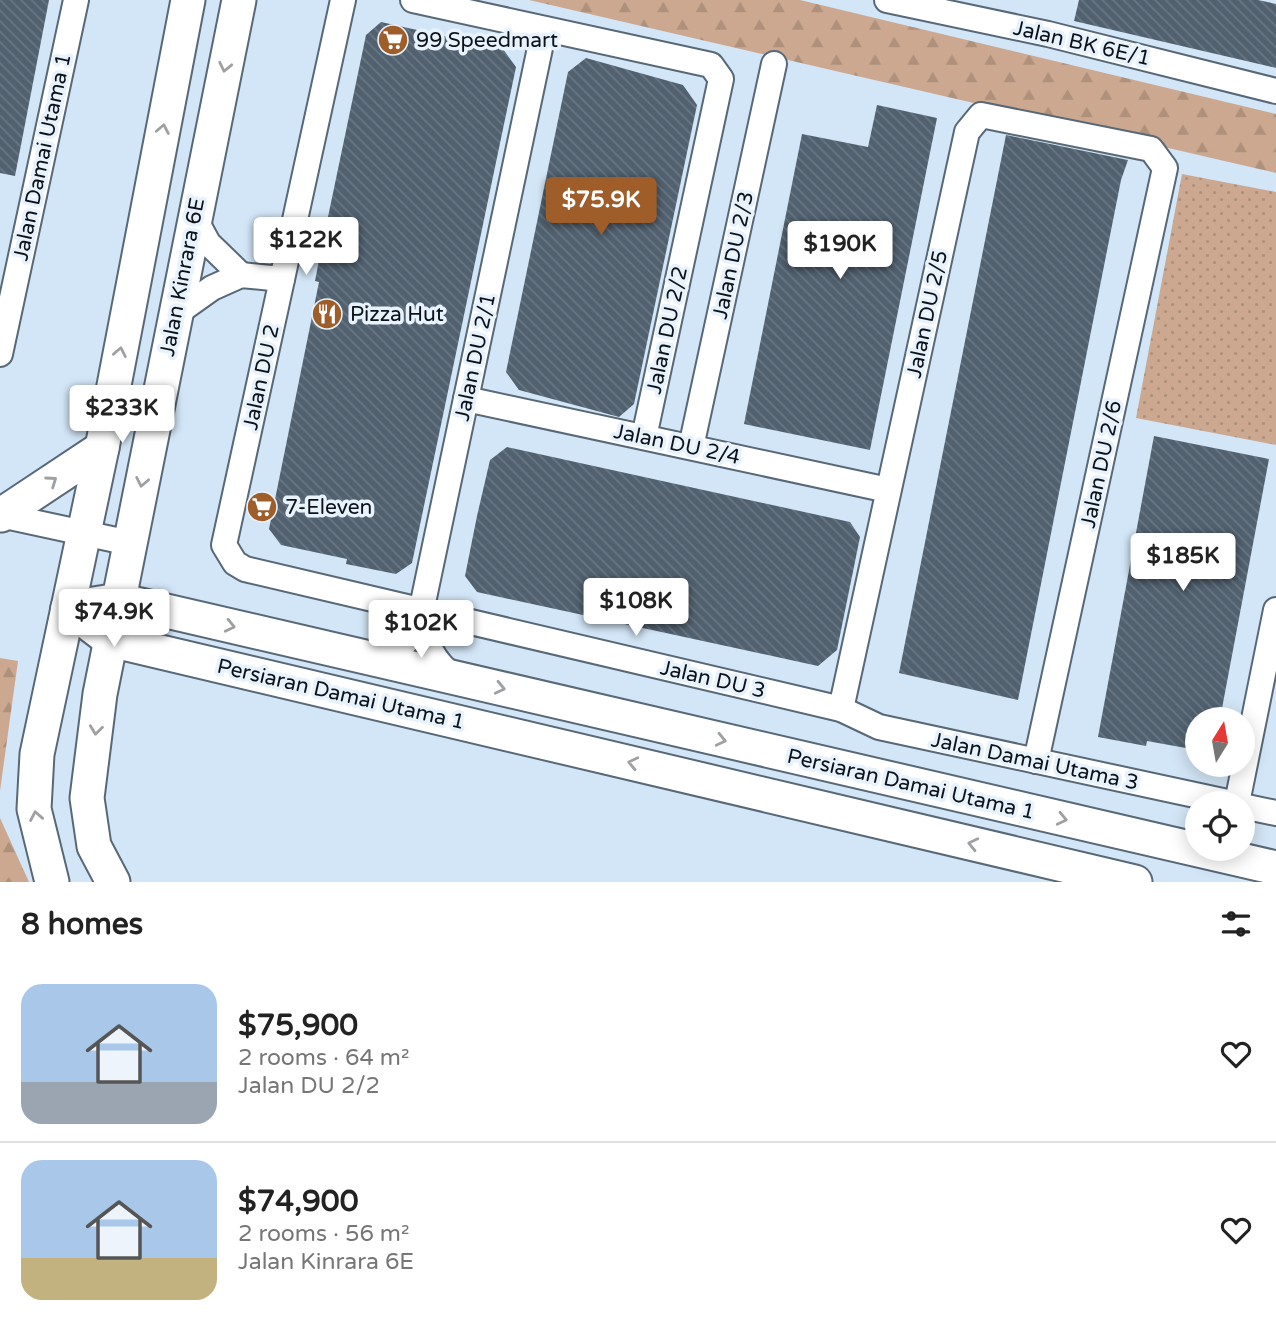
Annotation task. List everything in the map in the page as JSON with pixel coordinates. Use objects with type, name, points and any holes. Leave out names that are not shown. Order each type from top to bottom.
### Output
[{"type":"street","name":"Jalan Damai Utama 1","points":[[0,354],[76,0]]},
{"type":"street","points":[[52,882],[34,809],[37,754],[102,447],[188,0]]},
{"type":"street","name":"Jalan Kinrara 6E","points":[[113,882],[94,846],[87,799],[100,694],[239,0]]},
{"type":"street","name":"Jalan DU 2","points":[[343,0],[224,545],[235,562],[245,569],[421,612]]},
{"type":"street","points":[[413,0],[544,29]]},
{"type":"street","name":"Jalan BK 6E/1","points":[[887,0],[1048,34],[1276,91]]},
{"type":"street","name":"Jalan DU 2/1","points":[[372,658],[396,650],[414,636],[421,612],[544,29]]},
{"type":"street","name":"Jalan DU 2/2","points":[[544,29],[711,65],[721,79],[644,437]]},
{"type":"street","name":"Jalan DU 2/3","points":[[691,447],[774,64]]},
{"type":"street","name":"Jalan DU 2/5","points":[[841,709],[967,132],[981,116],[1151,149],[1165,167]]},
{"type":"street","name":"Jalan DU 2/6","points":[[1036,761],[1165,167]]},
{"type":"street","points":[[194,217],[208,243],[241,275]]},
{"type":"street","points":[[174,315],[212,288],[241,275],[282,279]]},
{"type":"street","name":"Jalan DU 2/4","points":[[466,399],[888,490]]},
{"type":"street","points":[[1,515],[102,447]]},
{"type":"street","points":[[1,515],[130,543],[142,570],[160,595],[181,614]]},
{"type":"street","name":"Persiaran Damai Utama 1","points":[[68,608],[119,600],[1276,868]]},
{"type":"street","name":"Persiaran Damai Utama 1","points":[[68,608],[110,640],[1135,882]]},
{"type":"street","points":[[1239,791],[1276,610]]},
{"type":"street","points":[[421,612],[424,639],[429,650],[455,678]]},
{"type":"street","name":"Jalan DU 3","points":[[421,612],[841,709]]},
{"type":"street","points":[[100,694],[115,681],[162,652]]},
{"type":"street","name":"Jalan Damai Utama 3","points":[[841,709],[879,727],[1185,793]]},
{"type":"street","points":[[1255,809],[1276,813]]},
{"type":"green space","points":[[529,0],[800,0],[1276,114],[1276,173]]},
{"type":"green space","points":[[1182,174],[1276,192],[1276,445],[1136,418]]},
{"type":"green space","points":[[0,658],[18,661],[0,791]]},
{"type":"green space","points":[[0,818],[29,882],[0,882]]},
{"type":"building","points":[[0,0],[49,0],[15,176],[0,173]]},
{"type":"building","points":[[1079,0],[1258,0],[1276,4],[1276,68],[1074,21]]},
{"type":"building","points":[[381,22],[503,49],[516,67],[412,563],[396,574],[346,564],[347,559],[281,545],[269,529],[319,282],[315,281],[319,260],[366,35]]},
{"type":"building","points":[[586,58],[683,85],[697,105],[634,404],[619,417],[519,390],[506,372],[568,72]]},
{"type":"building","points":[[877,105],[937,118],[870,450],[744,424],[802,134],[868,147]]},
{"type":"building","points":[[1006,135],[1128,160],[1121,180],[1018,700],[899,673]]},
{"type":"building","points":[[1154,436],[1269,459],[1222,707],[1185,707],[1185,748],[1147,741],[1146,746],[1098,737]]},
{"type":"building","points":[[507,447],[850,522],[860,537],[837,650],[818,666],[477,592],[465,576],[477,516],[490,460]]},
{"type":"place","name":"99 Speedmart","points":[[393,40]]},
{"type":"place","name":"Pizza Hut","points":[[327,314]]},
{"type":"place","name":"7-Eleven","points":[[262,507]]}]
